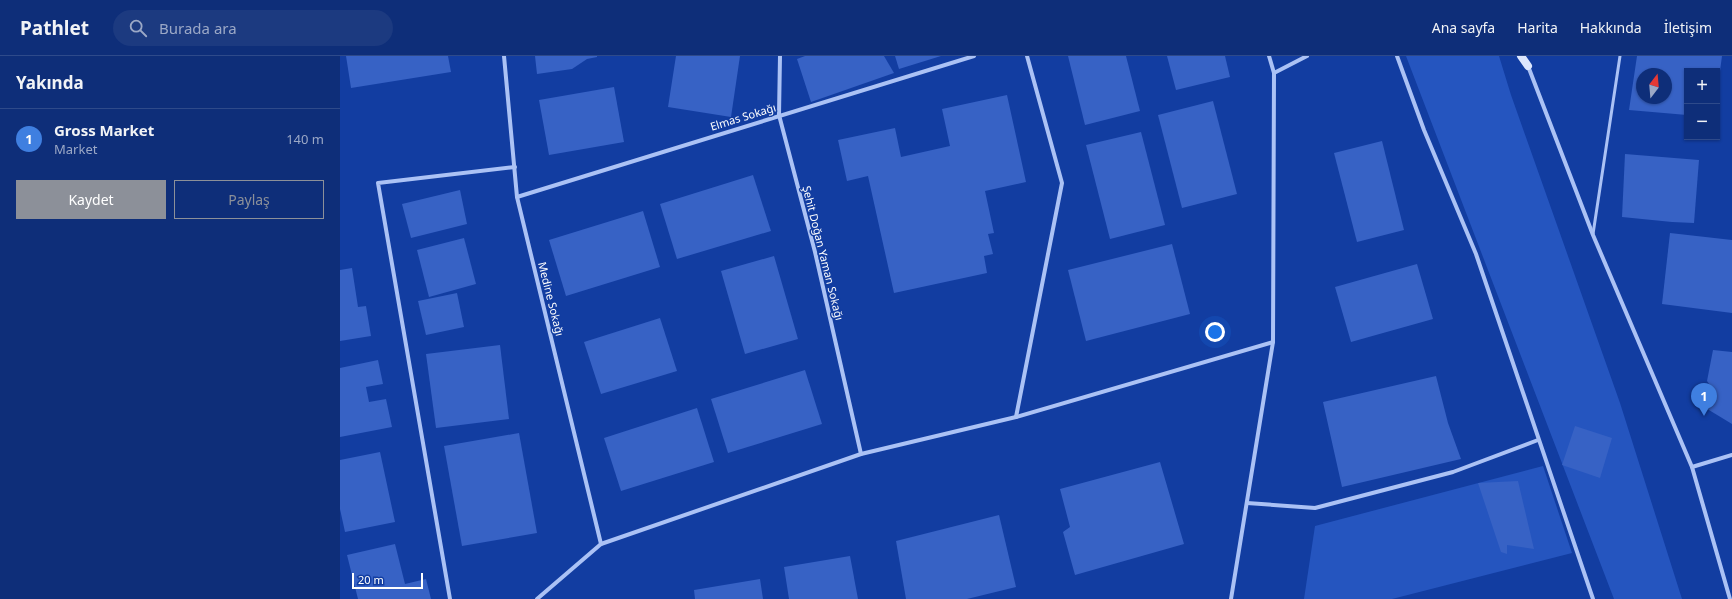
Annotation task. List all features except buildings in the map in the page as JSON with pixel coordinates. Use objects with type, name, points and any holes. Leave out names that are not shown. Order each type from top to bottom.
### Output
[{"type":"main road","points":[[1520,56],[1528,66]]},
{"type":"main road","points":[[1528,56],[1528,66]]},
{"type":"street","name":"Medine Sokağı","points":[[504,56],[517,197],[601,544]]},
{"type":"street","name":"Şehit Doğan Yaman Sokağı","points":[[780,56],[779,115],[815,252],[861,454]]},
{"type":"street","name":"Elmas Sokağı","points":[[517,197],[974,56]]},
{"type":"street","points":[[1016,417],[1062,183],[1027,56]]},
{"type":"street","points":[[1231,599],[1273,342],[1274,73],[1270,56]]},
{"type":"street","points":[[1274,73],[1307,56]]},
{"type":"street","points":[[1397,56],[1424,130],[1476,254],[1593,599]]},
{"type":"street","points":[[1528,66],[1593,235],[1692,467],[1730,599]]},
{"type":"street","points":[[450,599],[378,183],[515,167]]},
{"type":"street","points":[[537,599],[601,544],[861,454],[1016,417],[1273,342]]},
{"type":"street","points":[[1247,504],[1315,508],[1453,472],[1538,440]]},
{"type":"street","points":[[1692,467],[1732,455]]},
{"type":"lane","points":[[1593,235],[1620,56]]},
{"type":"shaded area","points":[[1406,56],[1499,56],[1511,95],[1620,403],[1682,599],[1614,599]]},
{"type":"shaded area","points":[[1543,466],[1572,553],[1392,599],[1304,599],[1315,526]]},
{"type":"place","name":"Gross Market","points":[[1704,416]]}]
